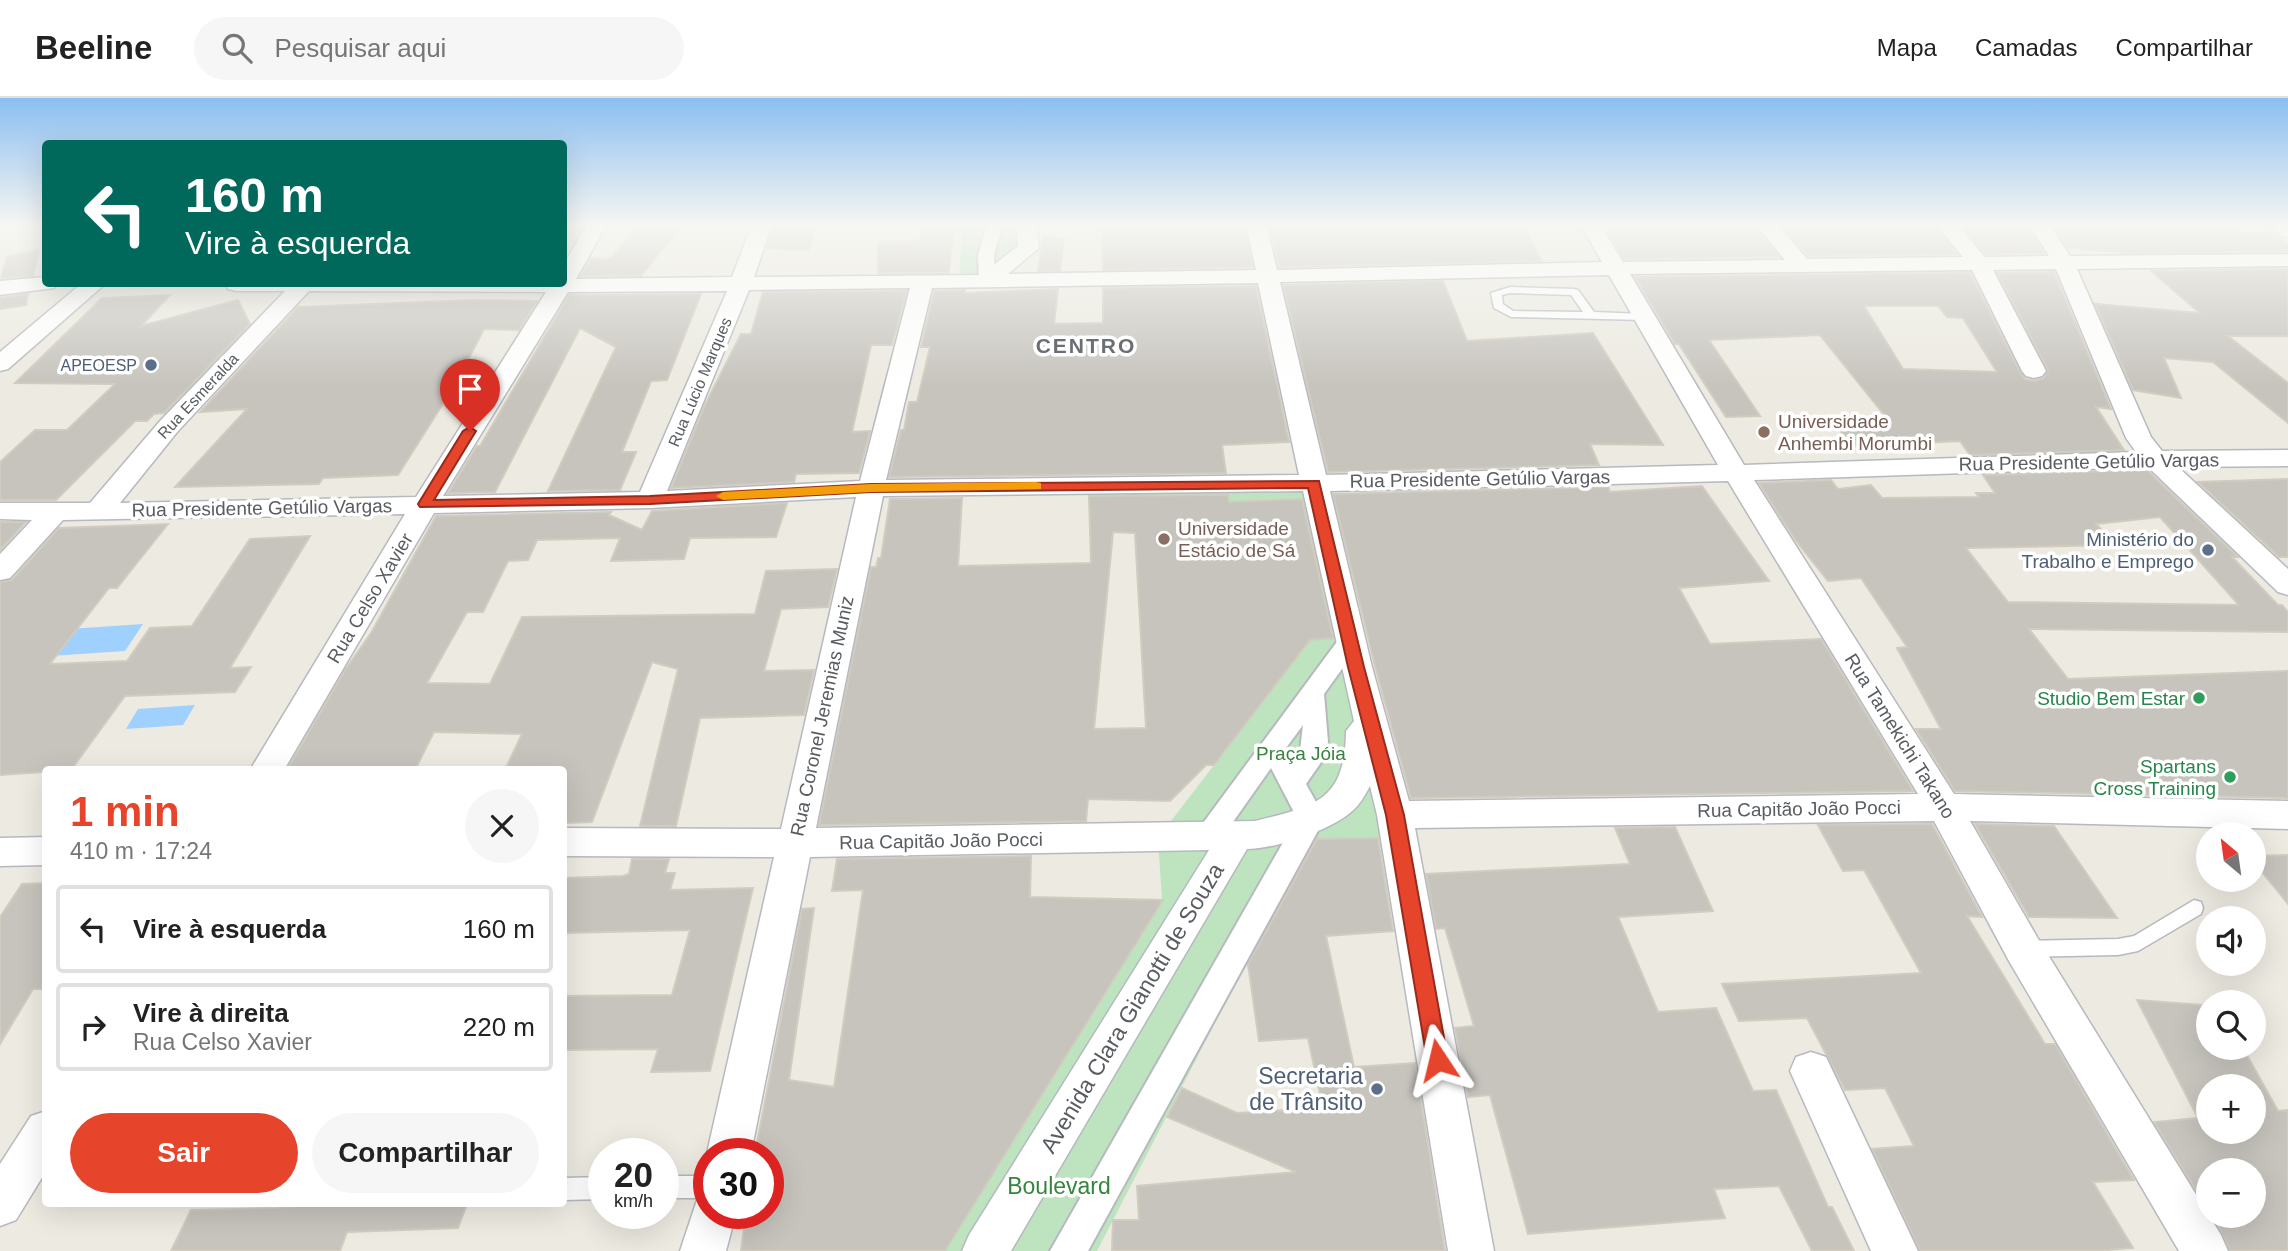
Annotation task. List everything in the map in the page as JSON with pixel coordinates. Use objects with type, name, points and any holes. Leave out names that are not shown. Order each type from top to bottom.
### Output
[{"type":"street","name":"Rua Lúcio Marques","points":[[650,500],[743,278]]},
{"type":"street","points":[[987,281],[991,278]]},
{"type":"street","points":[[1268,278],[1353,654],[1395,815],[1471,1251]]},
{"type":"street","points":[[567,284],[1275,278]]},
{"type":"street","name":"Rua Tamekichi Takano","points":[[1622,278],[1736,473],[1944,807],[2023,949],[2205,1251]]},
{"type":"street","points":[[1987,278],[2035,371]]},
{"type":"street","points":[[2070,278],[2136,431],[2155,459],[2212,510],[2288,585]]},
{"type":"street","name":"Rua Coronel Jeremias Muniz","points":[[732,1138],[871,488],[923,281]]},
{"type":"street","points":[[0,288],[42,283]]},
{"type":"street","points":[[0,364],[90,287]]},
{"type":"street","name":"Rua Esmeralda","points":[[98,512],[169,426],[301,287]]},
{"type":"street","name":"Rua Celso Xavier","points":[[269,766],[425,504],[560,287]]},
{"type":"street","name":"Rua Presidente Getúlio Vargas","points":[[0,511],[98,512],[650,500],[871,488],[1314,484],[2155,459],[2288,458]]},
{"type":"street","points":[[0,571],[56,511]]},
{"type":"street","points":[[1221,838],[1273,749],[1312,694],[1353,654]]},
{"type":"street","name":"Rua Capitão João Pocci","points":[[567,842],[795,843],[1221,838],[1282,828],[1311,818],[1344,800],[1351,792],[1362,766],[1364,752],[1353,654]]},
{"type":"street","points":[[1292,782],[1308,766],[1315,752],[1317,739],[1312,694]]},
{"type":"street","points":[[1068,1251],[1311,818],[1273,749]]},
{"type":"street","name":"Rua Capitão João Pocci","points":[[1395,815],[1944,807],[2288,816]]},
{"type":"street","name":"Avenida Clara Gianotti de Souza","points":[[985,1251],[1221,838]]},
{"type":"street","points":[[0,852],[42,851]]},
{"type":"street","points":[[1811,1071],[1895,1251]]},
{"type":"street","points":[[0,1204],[42,1137]]},
{"type":"street","points":[[703,1251],[709,1229]]},
{"type":"lane","points":[[1591,316],[1574,292],[1510,290],[1496,293],[1498,306],[1511,314],[1591,316],[1645,317]]},
{"type":"lane","points":[[2023,949],[2118,947],[2137,943],[2194,908]]},
{"type":"lane","points":[[567,1189],[588,1188]]},
{"type":"green space","points":[[959,278],[990,278],[987,280],[959,281]]},
{"type":"green space","name":"Boulevard","points":[[1314,483],[1394,837],[1310,839],[1097,1251],[945,1251],[1162,900],[1158,838],[1310,640],[1277,500],[1089,506],[1087,486]]},
{"type":"water","points":[[143,624],[125,651],[50,656],[69,629]]},
{"type":"water","points":[[195,705],[183,725],[126,729],[138,709]]},
{"type":"building","points":[[1635,278],[1972,278],[2025,379],[2035,381],[2044,378],[2048,370],[2000,278],[2056,278],[2111,409],[2096,407],[2124,450],[1970,455],[1960,441],[1842,447],[1841,425],[1890,422],[1820,335],[1709,340],[1760,416],[1726,417],[1679,344],[1675,344]],"holes":[[[1864,306],[1938,306],[1947,317],[1963,318],[1997,372],[1903,369]]]},
{"type":"building","points":[[2159,278],[2288,278],[2288,336],[2228,336],[2288,383],[2288,423],[2213,362],[2164,358],[2181,398],[2133,390],[2095,304],[2200,313]]},
{"type":"building","points":[[1443,281],[1467,341],[1593,333],[1663,445],[1590,444],[1599,465],[1328,472],[1283,285]]},
{"type":"building","points":[[1256,286],[1289,442],[1222,445],[1226,473],[889,477],[901,430],[904,430],[909,402],[917,402],[930,347],[921,347],[934,291],[965,290],[965,293],[1058,289],[1054,324],[1103,323],[1103,288]]},
{"type":"building","points":[[907,291],[892,345],[871,345],[852,432],[870,431],[859,473],[796,474],[794,482],[671,488],[705,405],[741,334],[751,334],[763,292]]},
{"type":"building","points":[[28,294],[26,305],[0,309],[0,298]]},
{"type":"building","points":[[701,294],[667,380],[651,381],[622,452],[636,452],[620,490],[548,491],[616,347],[580,328],[495,492],[448,493],[477,446],[480,446],[569,295]]},
{"type":"building","points":[[170,295],[141,326],[238,300],[250,324],[164,413],[154,414],[147,421],[135,421],[56,500],[0,500],[0,462],[35,430],[67,430],[115,384],[15,383],[102,298]]},
{"type":"building","points":[[474,300],[537,301],[519,330],[484,329],[456,383],[398,475],[323,478],[319,484],[175,487],[247,409],[200,412],[298,307]]},
{"type":"building","points":[[2147,470],[2238,557],[2232,557],[2288,612],[2288,632],[2029,629],[2068,679],[2288,671],[2288,798],[1955,791],[1916,729],[1941,729],[1897,648],[1907,647],[1861,578],[1828,581],[1796,541],[1759,483],[1831,480],[1838,489],[1871,485],[1882,498],[1979,497],[1976,493],[1995,493],[1983,475]],"holes":[[[2160,517],[2239,605],[2008,602],[1966,548],[2116,545],[2096,524]]]},
{"type":"building","points":[[2288,479],[2288,557],[2279,557],[2198,482]]},
{"type":"building","points":[[1702,486],[1769,581],[1679,588],[1710,644],[1821,639],[1913,791],[1411,798],[1333,494],[1608,487],[1610,492]]},
{"type":"building","points":[[1228,495],[1229,502],[1302,499],[1333,638],[1310,640],[1214,765],[1206,765],[1170,801],[1088,799],[1086,821],[819,825],[871,567],[876,567],[878,558],[881,558],[890,499],[962,498],[958,566],[1091,563],[1089,496]],"holes":[[[1113,532],[1135,533],[1146,728],[1094,729]]]},
{"type":"building","points":[[787,503],[776,537],[690,538],[684,559],[611,561],[620,538],[537,540],[528,560],[508,561],[483,612],[467,612],[427,683],[490,684],[522,617],[755,614],[766,571],[837,569],[828,607],[781,609],[764,671],[814,670],[804,715],[700,718],[676,826],[640,826],[678,669],[652,662],[592,822],[567,823],[567,766],[507,766],[522,734],[434,732],[417,766],[289,766],[345,670],[371,633],[436,516],[611,512],[609,515],[642,530],[652,511]]},
{"type":"building","points":[[0,522],[26,522],[0,550]]},
{"type":"building","points":[[168,524],[117,588],[109,588],[50,664],[127,661],[150,628],[192,626],[250,539],[310,536],[230,668],[251,667],[235,692],[125,696],[74,766],[42,766],[42,772],[0,775],[0,582],[12,580],[59,528]]},
{"type":"building","points":[[1932,824],[1982,917],[1967,916],[2045,1044],[2055,1044],[2134,1180],[2093,1182],[2133,1248],[2097,1251],[1920,1251],[1872,1149],[1914,1146],[1885,1088],[1845,1090],[1807,1018],[1739,1021],[1722,984],[1921,973],[1864,870],[1843,871],[1818,825]]},
{"type":"building","points":[[1975,824],[2054,826],[2117,918],[2029,917]]},
{"type":"building","points":[[1675,827],[1713,911],[1618,917],[1658,1012],[1716,1008],[1753,1091],[1776,1090],[1828,1207],[1832,1207],[1854,1251],[1812,1251],[1779,1186],[1714,1189],[1725,1218],[1528,1234],[1490,1095],[1468,1097],[1455,1028],[1474,1026],[1445,928],[1436,929],[1426,874],[1630,864],[1615,828]]},
{"type":"building","points":[[1378,838],[1393,931],[1326,936],[1354,1067],[1415,1063],[1445,1251],[1112,1251],[1113,1220],[1139,1220],[1137,1186],[1296,1172],[1167,1117],[1182,1088],[1237,1113],[1323,1108],[1308,1038],[1259,1041],[1248,964],[1317,839]]},
{"type":"building","points":[[2288,855],[2288,904],[2266,877],[2266,856]]},
{"type":"building","points":[[1031,856],[1030,897],[1163,900],[945,1251],[741,1251],[744,1229],[784,1229],[784,1138],[758,1138],[802,909],[814,908],[789,1080],[834,1087],[863,890],[832,891],[837,859]]},
{"type":"building","points":[[632,859],[669,859],[665,873],[675,873],[670,890],[753,888],[710,1071],[651,1072],[658,1049],[567,1050],[567,996],[672,995],[690,930],[567,933],[567,878],[629,874]]},
{"type":"building","points":[[42,883],[42,989],[33,989],[0,1044],[0,917],[22,884]]},
{"type":"building","points":[[2137,1000],[2196,1005],[2196,1060],[2250,1060],[2257,1074],[2196,1074],[2196,1114]]},
{"type":"building","points":[[2266,1089],[2278,1111],[2288,1110],[2288,1251],[2230,1251],[2219,1228],[2266,1228],[2266,1158],[2196,1158],[2196,1190],[2154,1122],[2196,1118],[2196,1144],[2266,1144]]},
{"type":"building","points":[[466,1207],[458,1228],[347,1232],[340,1251],[171,1251],[191,1210]]},
{"type":"slow traffic","points":[[723,496],[871,488],[1036,486]]},
{"type":"place","name":"APEOESP","points":[[151,365]]},
{"type":"place","name":"Universidade Anhembi Morumbi","points":[[1764,432]]},
{"type":"place","name":"Universidade Estácio de Sá","points":[[1164,539]]},
{"type":"place","name":"Ministério do Trabalho e Emprego","points":[[2208,550]]},
{"type":"place","name":"Studio Bem Estar","points":[[2199,698]]},
{"type":"place","name":"Spartans Cross Training","points":[[2230,777]]},
{"type":"place","name":"Secretaria de Trânsito","points":[[1377,1089]]},
{"type":"district","name":"CENTRO","points":[[1086,345]]},
{"type":"route","points":[[470,431],[425,504],[650,500],[871,488],[1314,484],[1356,667],[1395,815],[1438,1060]]},
{"type":"park label","name":"Praça Jóia","points":[[1301,753]]}]
